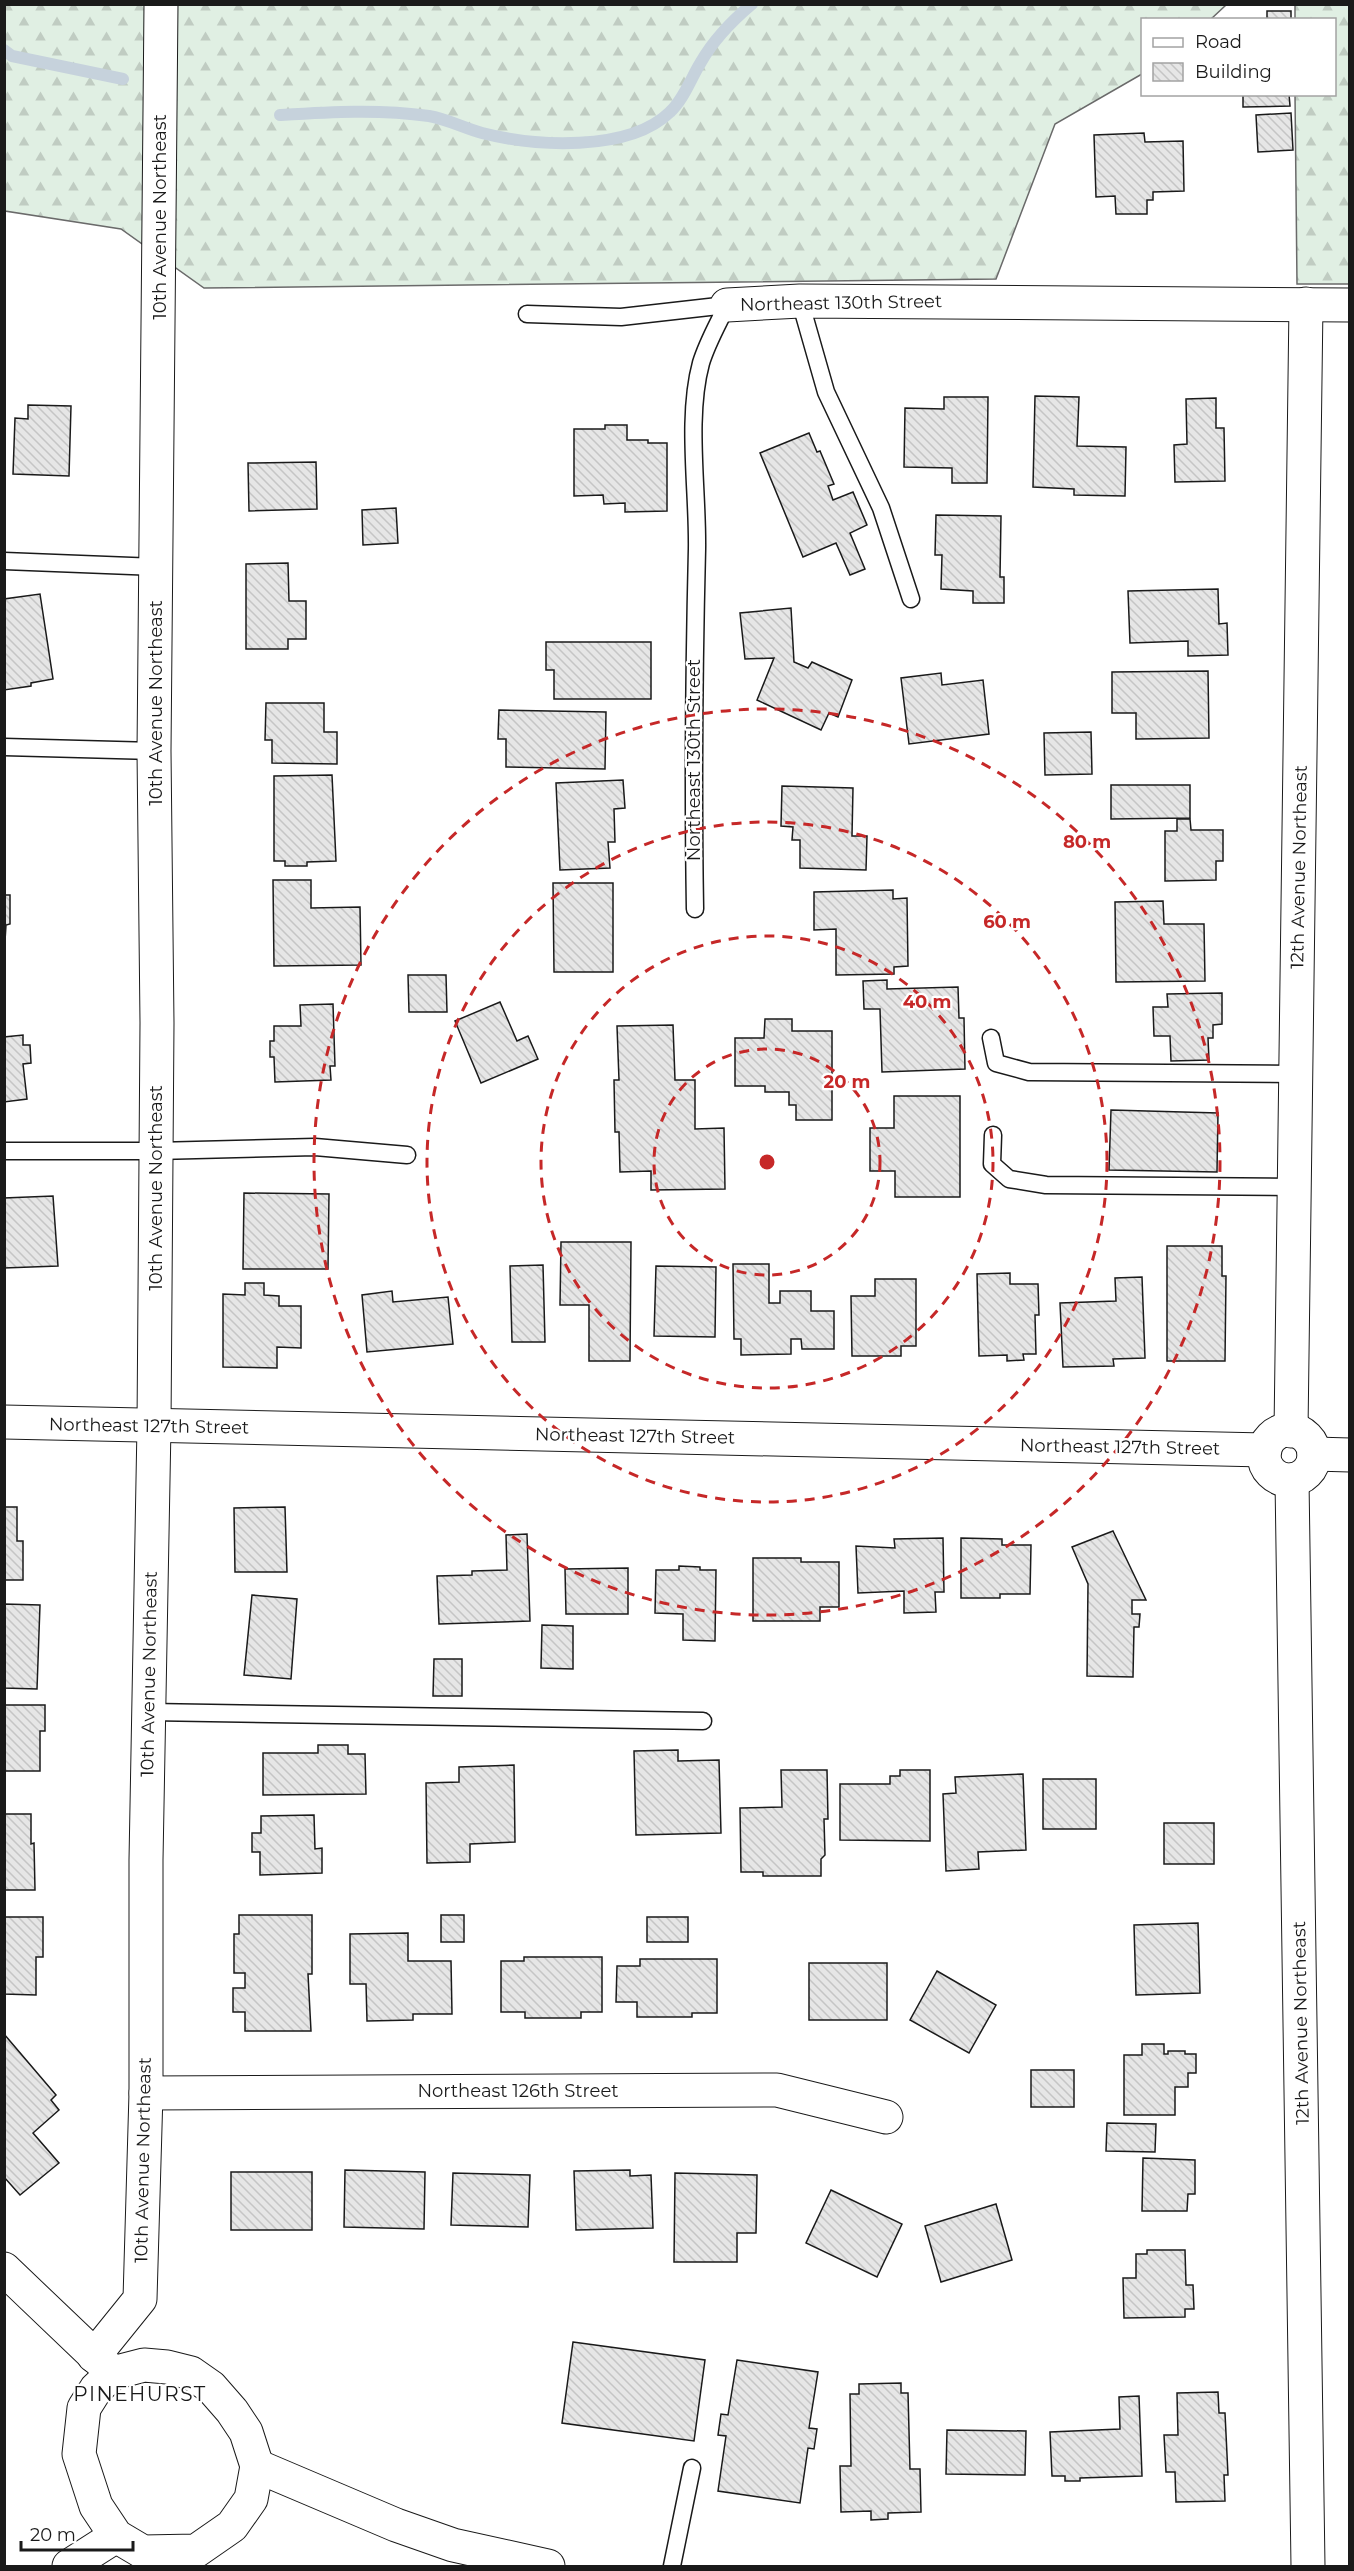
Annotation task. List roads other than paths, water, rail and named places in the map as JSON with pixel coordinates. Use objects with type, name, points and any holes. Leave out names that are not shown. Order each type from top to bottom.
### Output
[{"type":"street","name":"10th Avenue Northeast","points":[[103,2365],[140,2299],[146,2093],[146,1860],[154,1426],[156,1151],[154,751],[162,4]]},
{"type":"street","name":"Northeast 130th Street","points":[[727,305],[800,301],[1350,305]]},
{"type":"street","name":"12th Avenue Northeast","points":[[1291,1431],[1306,304]]},
{"type":"street","name":"Northeast 127th Street","points":[[4,1422],[1265,1450]]},
{"type":"street","points":[[1291,1431],[1304,1435],[1310,1441],[1314,1454],[1311,1466],[1306,1473],[1292,1480],[1285,1480],[1271,1472],[1266,1466],[1265,1450],[1272,1437],[1279,1432],[1291,1431]]},
{"type":"street","points":[[1314,1454],[1350,1455]]},
{"type":"street","name":"12th Avenue Northeast","points":[[1292,1480],[1310,2554],[1308,2566]]},
{"type":"street","name":"Northeast 126th Street","points":[[146,2093],[777,2090],[886,2117]]},
{"type":"street","points":[[4,2270],[103,2365],[167,2367],[191,2373],[211,2387],[237,2418],[246,2432],[257,2466],[251,2499],[232,2526],[196,2551],[143,2559],[116,2536],[96,2506],[79,2454],[84,2408],[96,2389],[103,2365]]},
{"type":"street","points":[[257,2466],[396,2525],[453,2545],[548,2566]]},
{"type":"street","points":[[69,2566],[116,2536]]},
{"type":"lane","points":[[800,301],[826,392],[881,508],[911,600]]},
{"type":"lane","points":[[527,314],[621,317],[727,305]]},
{"type":"lane","name":"Northeast 130th Street","points":[[695,909],[693,725],[698,519],[695,406],[700,365],[706,346],[727,305]]},
{"type":"lane","points":[[4,561],[157,567]]},
{"type":"lane","points":[[4,747],[154,751]]},
{"type":"lane","points":[[991,1038],[996,1064],[1029,1072],[1296,1074]]},
{"type":"lane","points":[[993,1135],[992,1164],[1009,1179],[1046,1185],[1294,1187]]},
{"type":"lane","points":[[4,1151],[156,1151],[315,1147],[407,1155]]},
{"type":"lane","points":[[149,1712],[703,1721]]},
{"type":"lane","points":[[672,2566],[692,2468]]},
{"type":"waterway","points":[[280,115],[392,112],[436,117],[503,138],[553,143],[606,140],[652,125],[670,112],[683,95],[711,46],[752,4]]},
{"type":"waterway","points":[[4,50],[12,56],[123,79]]},
{"type":"district","name":"PINEHURST","points":[[140,2394]]}]
